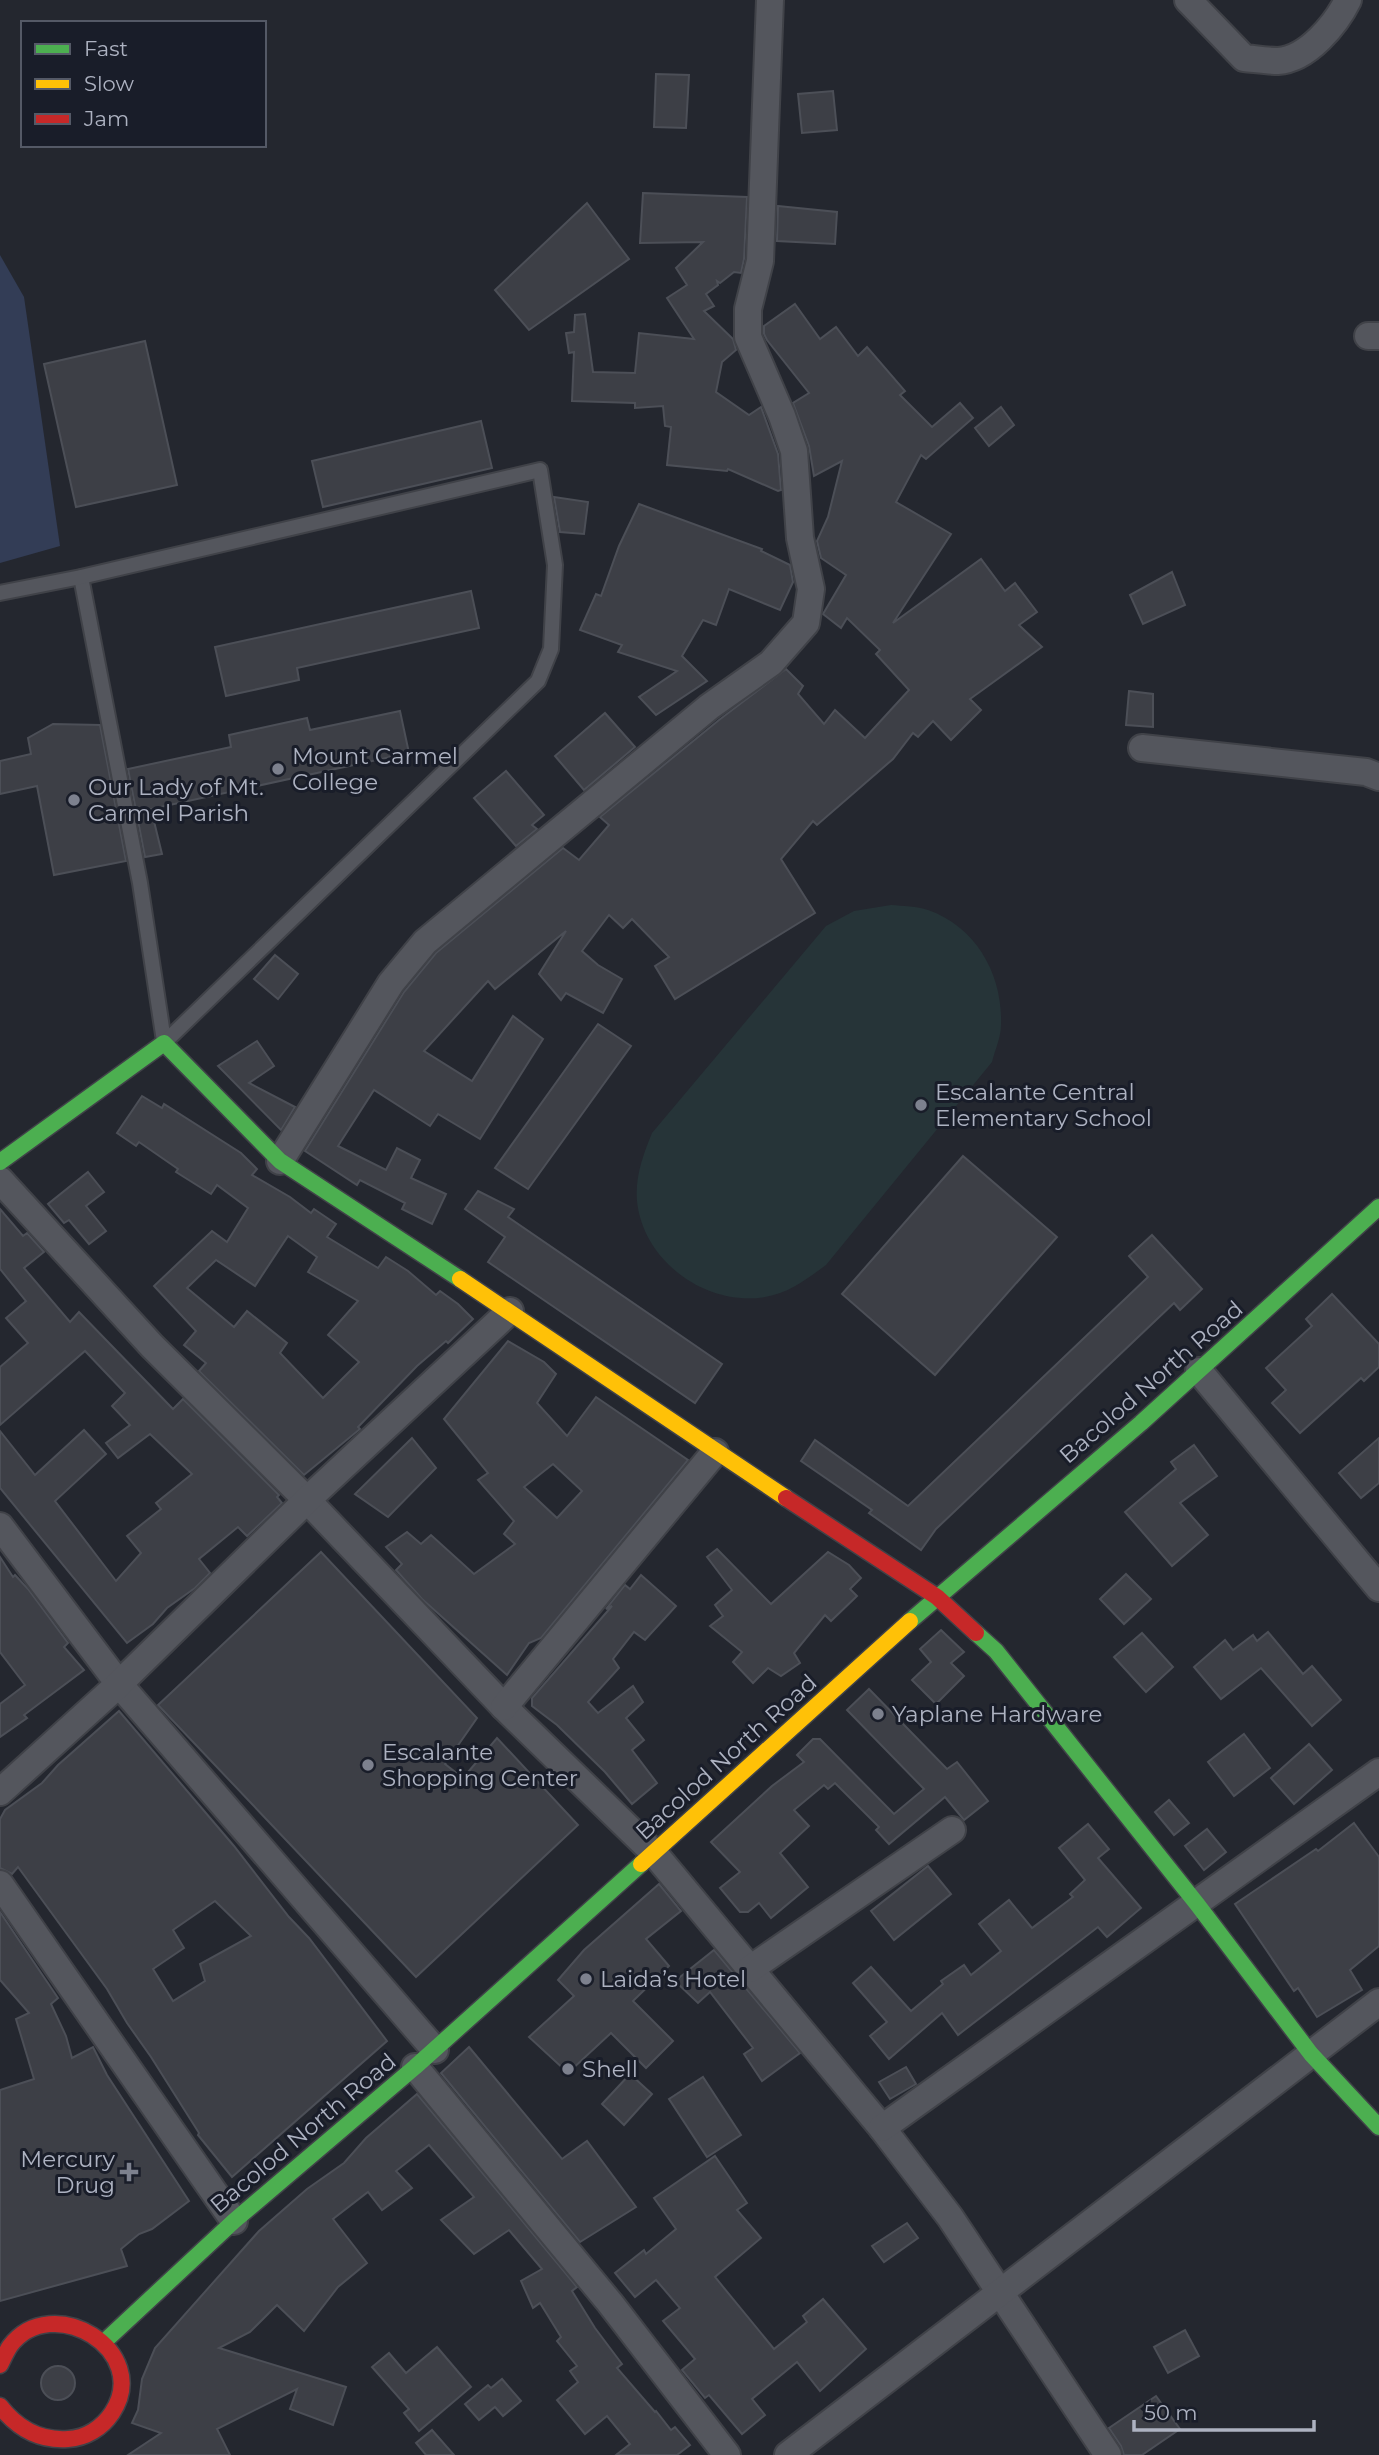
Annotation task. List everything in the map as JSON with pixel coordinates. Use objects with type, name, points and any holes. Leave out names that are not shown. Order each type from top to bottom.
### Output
[{"type":"main road","points":[[0,1162],[164,1043],[280,1161],[510,1311],[715,1452],[937,1597],[996,1651],[1197,1904],[1311,2054],[1379,2127]]},
{"type":"main road","name":"Bacolod North Road","points":[[104,2342],[234,2221],[425,2059],[937,1597],[1199,1371],[1379,1207]]},
{"type":"main road","points":[[0,2365],[2,2357],[14,2341],[30,2330],[49,2324],[69,2324],[88,2330],[104,2342],[116,2360],[121,2381],[119,2403],[109,2422],[77,2451],[33,2443],[16,2432],[0,2406]]},
{"type":"street","points":[[280,1161],[391,984],[425,942],[709,707],[771,663],[806,623],[811,589],[800,538],[794,451],[748,337],[748,309],[760,261],[770,0]]},
{"type":"street","points":[[1188,0],[1244,58],[1281,61],[1314,46],[1340,16],[1349,0]]},
{"type":"street","points":[[1142,748],[1366,772],[1379,777]]},
{"type":"street","points":[[0,1180],[152,1346],[307,1500],[504,1707],[654,1853],[882,2129],[950,2217],[1108,2455]]},
{"type":"street","points":[[0,1792],[119,1684],[307,1500],[510,1311]]},
{"type":"street","points":[[1199,1371],[1379,1588]]},
{"type":"street","points":[[504,1707],[715,1452]]},
{"type":"street","points":[[0,1526],[119,1684],[425,2059],[727,2455]]},
{"type":"street","points":[[882,2129],[1379,1772]]},
{"type":"street","points":[[750,1969],[952,1830]]},
{"type":"street","points":[[0,1884],[234,2221]]},
{"type":"street","points":[[788,2455],[1379,2002]]},
{"type":"lane","points":[[0,593],[81,577],[540,470],[555,565],[551,649],[538,681],[164,1043]]},
{"type":"lane","points":[[81,577],[140,883],[164,1043]]},
{"type":"shaded area","points":[[891,905],[924,909],[945,918],[960,928],[984,955],[992,972],[1000,1007],[1001,1030],[992,1062],[826,1265],[790,1289],[765,1297],[721,1295],[700,1287],[681,1275],[665,1260],[651,1243],[642,1223],[637,1201],[637,1183],[652,1133],[826,926],[854,911]]},
{"type":"water","points":[[0,255],[24,297],[60,546],[0,563]]},
{"type":"building","points":[[656,74],[689,75],[686,128],[654,127]]},
{"type":"building","points":[[833,91],[837,130],[802,133],[798,94]]},
{"type":"building","points":[[643,193],[747,197],[741,273],[734,272],[720,283],[717,281],[718,285],[706,294],[714,306],[704,311],[733,339],[736,350],[722,362],[716,392],[749,415],[761,407],[778,454],[781,490],[728,469],[667,465],[671,427],[665,426],[663,406],[635,408],[635,403],[572,401],[574,352],[569,353],[566,333],[574,332],[575,315],[585,314],[593,372],[635,373],[639,333],[694,339],[667,298],[687,285],[676,268],[703,242],[640,243]]},
{"type":"building","points":[[587,203],[629,259],[529,330],[495,290]]},
{"type":"building","points":[[778,206],[837,212],[835,244],[777,241]]},
{"type":"building","points":[[795,304],[820,339],[836,327],[858,356],[867,347],[905,391],[900,395],[932,427],[960,403],[973,418],[926,459],[921,455],[896,502],[951,534],[893,623],[981,559],[1005,591],[1015,583],[1037,612],[1019,625],[1042,647],[970,699],[981,710],[951,740],[933,721],[918,737],[913,733],[893,759],[817,825],[813,821],[781,859],[815,913],[675,999],[655,966],[669,957],[632,919],[623,928],[609,915],[582,951],[598,965],[622,979],[603,1013],[566,993],[561,1000],[539,974],[566,931],[495,989],[488,981],[424,1051],[472,1081],[513,1016],[543,1039],[480,1139],[438,1114],[430,1126],[374,1090],[338,1146],[386,1170],[397,1148],[420,1160],[411,1178],[446,1194],[432,1224],[402,1209],[405,1203],[360,1180],[357,1185],[305,1151],[404,992],[436,953],[563,848],[579,860],[609,825],[600,817],[786,669],[803,686],[798,694],[824,724],[835,710],[865,738],[909,690],[876,654],[880,650],[847,618],[841,628],[823,614],[846,575],[821,558],[817,541],[828,517],[842,461],[814,476],[809,446],[793,403],[809,393],[764,334],[764,326]]},
{"type":"building","points":[[145,341],[177,485],[76,507],[44,364]]},
{"type":"building","points":[[1001,407],[1014,425],[989,446],[975,428]]},
{"type":"building","points":[[481,421],[492,468],[323,507],[312,461]]},
{"type":"building","points":[[554,497],[588,502],[584,534],[560,532]]},
{"type":"building","points":[[639,504],[762,549],[761,551],[790,565],[793,582],[780,610],[729,589],[716,625],[703,620],[682,656],[707,681],[656,715],[639,697],[677,671],[618,652],[622,645],[580,630],[596,594],[601,596],[619,546]]},
{"type":"building","points":[[1172,572],[1185,605],[1143,624],[1130,595]]},
{"type":"building","points":[[471,591],[479,628],[297,668],[299,680],[226,696],[215,647]]},
{"type":"building","points":[[1129,691],[1153,694],[1153,727],[1126,725]]},
{"type":"building","points":[[400,711],[409,753],[151,809],[162,854],[145,857],[128,769],[231,747],[229,735],[307,718],[310,730]]},
{"type":"building","points":[[605,713],[635,747],[584,790],[555,756]]},
{"type":"building","name":"Our Lady of Mt. Carmel Parish","points":[[53,724],[100,725],[126,861],[54,875],[37,786],[0,794],[0,761],[31,754],[28,738]]},
{"type":"building","points":[[506,771],[544,815],[532,825],[537,829],[516,846],[474,798]]},
{"type":"building","points":[[275,955],[298,974],[278,999],[254,979]]},
{"type":"building","points":[[598,1024],[631,1046],[528,1189],[495,1168]]},
{"type":"building","points":[[257,1041],[274,1066],[249,1083],[295,1107],[281,1130],[218,1066]]},
{"type":"building","points":[[142,1096],[162,1108],[164,1104],[241,1153],[257,1169],[252,1175],[311,1213],[314,1209],[336,1224],[327,1237],[378,1268],[386,1257],[408,1271],[436,1295],[440,1291],[473,1319],[448,1343],[446,1341],[417,1366],[358,1427],[360,1429],[304,1475],[199,1371],[206,1363],[184,1345],[196,1331],[154,1286],[212,1231],[227,1242],[248,1208],[217,1185],[211,1194],[176,1172],[178,1169],[139,1142],[136,1146],[117,1133]],"holes":[[[288,1236],[317,1257],[308,1272],[358,1301],[328,1335],[359,1362],[323,1398],[280,1353],[287,1343],[247,1311],[234,1327],[187,1288],[216,1260],[255,1286]]]},
{"type":"building","points":[[963,1156],[1057,1237],[935,1375],[842,1294]]},
{"type":"building","points":[[88,1172],[104,1192],[86,1206],[106,1231],[89,1244],[69,1220],[64,1223],[48,1204]]},
{"type":"building","points":[[478,1191],[514,1209],[508,1217],[722,1364],[695,1403],[488,1262],[505,1237],[465,1209]]},
{"type":"building","points":[[0,1209],[23,1236],[27,1233],[44,1252],[24,1268],[70,1322],[79,1312],[173,1409],[183,1399],[279,1495],[277,1497],[282,1503],[247,1536],[238,1527],[199,1559],[210,1573],[195,1588],[167,1608],[153,1624],[127,1643],[0,1488],[0,1431],[35,1475],[84,1430],[106,1454],[55,1501],[116,1581],[141,1553],[127,1536],[161,1509],[156,1503],[192,1474],[150,1434],[118,1458],[106,1443],[130,1425],[112,1406],[125,1393],[85,1351],[0,1425],[0,1367],[28,1343],[6,1318],[26,1301],[0,1269]]},
{"type":"building","points":[[1152,1235],[1202,1289],[1180,1310],[1174,1303],[936,1529],[921,1550],[869,1513],[872,1510],[801,1461],[815,1440],[908,1506],[1148,1277],[1129,1256]]},
{"type":"building","points":[[1332,1294],[1379,1344],[1379,1367],[1364,1381],[1361,1378],[1300,1433],[1272,1403],[1286,1390],[1266,1368],[1312,1326],[1306,1319]]},
{"type":"building","points":[[508,1341],[544,1362],[556,1374],[537,1403],[567,1436],[596,1397],[688,1460],[541,1638],[529,1643],[507,1675],[422,1599],[396,1570],[402,1564],[386,1547],[407,1532],[421,1544],[431,1535],[474,1574],[515,1544],[504,1534],[514,1521],[478,1480],[488,1473],[444,1419]],"holes":[[[553,1464],[582,1491],[557,1518],[524,1487]]]},
{"type":"building","points":[[412,1438],[436,1468],[388,1517],[355,1494]]},
{"type":"building","points":[[1379,1438],[1379,1483],[1361,1498],[1339,1473]]},
{"type":"building","points":[[1194,1445],[1217,1476],[1180,1503],[1208,1535],[1172,1566],[1125,1512],[1176,1469],[1171,1462]]},
{"type":"building","points":[[717,1549],[771,1604],[828,1552],[849,1565],[861,1578],[850,1589],[857,1596],[831,1621],[825,1615],[794,1653],[800,1663],[781,1676],[768,1668],[753,1683],[733,1662],[742,1652],[710,1626],[723,1616],[715,1605],[732,1590],[707,1557]]},
{"type":"building","name":"Escalante Shopping Center","points":[[321,1552],[477,1718],[445,1764],[463,1778],[497,1738],[578,1825],[416,1977],[158,1705]]},
{"type":"building","points":[[0,1557],[13,1577],[15,1575],[28,1589],[68,1643],[64,1647],[84,1670],[24,1715],[27,1718],[0,1737],[0,1704],[25,1685],[0,1652]]},
{"type":"building","points":[[1126,1574],[1151,1599],[1124,1624],[1100,1599]]},
{"type":"building","points":[[641,1575],[676,1606],[645,1640],[634,1632],[613,1659],[619,1668],[588,1702],[598,1713],[633,1686],[643,1702],[626,1718],[644,1740],[632,1750],[657,1783],[632,1804],[605,1772],[557,1725],[532,1706],[532,1698],[612,1606],[606,1609],[625,1585],[630,1589]]},
{"type":"building","points":[[941,1630],[964,1652],[951,1663],[964,1676],[936,1704],[912,1680],[931,1662],[920,1649]]},
{"type":"building","points":[[1268,1632],[1303,1674],[1312,1666],[1341,1700],[1312,1726],[1261,1668],[1221,1699],[1194,1667],[1225,1640],[1233,1650],[1253,1635],[1257,1641]]},
{"type":"building","points":[[1142,1633],[1173,1667],[1146,1692],[1114,1657]]},
{"type":"building","points":[[869,1689],[947,1769],[957,1762],[988,1801],[964,1820],[945,1797],[889,1844],[876,1830],[879,1827],[835,1783],[828,1789],[824,1785],[794,1810],[809,1826],[780,1853],[808,1887],[771,1918],[759,1903],[748,1912],[740,1912],[720,1888],[740,1872],[711,1842],[772,1786],[804,1762],[797,1755],[813,1739],[820,1739],[894,1814],[924,1789],[847,1710]]},
{"type":"building","points":[[119,1711],[309,1938],[387,2041],[232,2177],[198,2135],[107,1989],[18,1867],[12,1874],[0,1868],[0,1819],[5,1810],[42,1783],[58,1765]],"holes":[[[215,1901],[251,1936],[200,1964],[205,1981],[173,2001],[153,1969],[184,1948],[173,1930]]]},
{"type":"building","points":[[1244,1734],[1270,1768],[1234,1796],[1208,1762]]},
{"type":"building","points":[[1309,1744],[1332,1770],[1294,1804],[1271,1778]]},
{"type":"building","points":[[1169,1800],[1189,1823],[1174,1835],[1155,1812]]},
{"type":"building","points":[[1354,1823],[1379,1857],[1379,1946],[1350,1970],[1362,1990],[1317,2017],[1298,1988],[1294,1991],[1235,1904],[1316,1849],[1318,1851]]},
{"type":"building","points":[[1088,1824],[1109,1849],[1098,1858],[1141,1908],[1107,1937],[1098,1927],[958,2035],[942,2013],[889,2059],[870,2036],[887,2022],[853,1983],[871,1967],[911,2011],[943,1984],[941,1981],[964,1965],[971,1975],[1001,1951],[979,1924],[1009,1900],[1032,1928],[1073,1897],[1070,1894],[1085,1880],[1059,1848]]},
{"type":"building","points":[[1207,1829],[1226,1852],[1204,1870],[1185,1846]]},
{"type":"building","points":[[928,1866],[951,1894],[894,1940],[871,1911]]},
{"type":"building","points":[[659,1884],[681,1911],[646,1939],[669,1966],[633,2001],[673,2041],[646,2068],[611,2033],[568,2073],[529,2037],[574,1996],[558,1980],[584,1950]]},
{"type":"building","points":[[0,1912],[58,1998],[51,2004],[66,2036],[72,2058],[93,2047],[107,2075],[189,2201],[121,2249],[127,2266],[0,2301],[0,2090],[34,2079],[16,2019],[29,2013],[0,1980]]},
{"type":"building","points":[[714,1950],[800,2053],[762,2081],[744,2054],[753,2048],[710,1992],[698,2003],[675,1981]]},
{"type":"building","points":[[469,2047],[562,2159],[587,2141],[636,2207],[580,2242],[441,2073]]},
{"type":"building","points":[[906,2067],[916,2084],[890,2099],[879,2082]]},
{"type":"building","points":[[630,2074],[652,2094],[624,2125],[602,2104]]},
{"type":"building","points":[[703,2077],[741,2135],[707,2157],[669,2099]]},
{"type":"building","points":[[417,2094],[577,2287],[572,2291],[622,2364],[617,2368],[671,2430],[675,2427],[690,2445],[677,2455],[616,2455],[630,2444],[607,2416],[585,2434],[557,2400],[578,2382],[570,2371],[577,2366],[557,2341],[561,2337],[540,2303],[533,2308],[521,2281],[542,2269],[509,2230],[474,2254],[441,2220],[474,2197],[429,2145],[396,2171],[412,2188],[382,2210],[368,2192],[333,2219],[367,2263],[338,2287],[304,2331],[277,2305],[250,2332],[219,2348],[346,2387],[333,2425],[290,2409],[297,2389],[217,2429],[230,2455],[128,2455],[161,2433],[132,2423],[138,2410],[142,2379],[155,2348],[259,2231],[307,2189],[344,2163],[366,2138]]},
{"type":"building","points":[[715,2156],[747,2203],[737,2210],[761,2238],[715,2277],[774,2349],[807,2322],[803,2316],[823,2299],[866,2349],[820,2391],[797,2362],[752,2399],[765,2415],[742,2434],[709,2395],[705,2398],[682,2370],[695,2359],[663,2321],[680,2308],[656,2280],[635,2297],[615,2273],[644,2250],[646,2254],[676,2229],[654,2198]]},
{"type":"building","points":[[907,2223],[918,2238],[884,2262],[872,2246]]},
{"type":"building","points":[[1185,2330],[1199,2356],[1168,2373],[1154,2347]]},
{"type":"building","points":[[437,2347],[471,2387],[419,2431],[404,2413],[409,2409],[372,2367],[389,2353],[406,2373]]},
{"type":"building","points":[[58,2366],[70,2371],[75,2383],[70,2395],[58,2400],[46,2395],[41,2383],[46,2371]]},
{"type":"building","points":[[502,2379],[521,2401],[503,2416],[495,2407],[479,2420],[465,2404],[488,2385],[491,2388]]},
{"type":"building","points":[[1156,2396],[1180,2429],[1142,2455],[1124,2455],[1109,2428]]},
{"type":"building","points":[[432,2430],[454,2455],[426,2455],[416,2443]]},
{"type":"traffic: fast","points":[[0,1162],[164,1043],[280,1161],[460,1279]]},
{"type":"traffic: fast","points":[[910,1621],[1141,1423],[1379,1207]]},
{"type":"traffic: fast","points":[[976,1633],[996,1651],[1197,1904],[1311,2054],[1379,2127]]},
{"type":"traffic: fast","points":[[104,2342],[234,2221],[415,2067],[641,1864]]},
{"type":"traffic: slow","points":[[460,1279],[786,1498]]},
{"type":"traffic: slow","points":[[641,1864],[910,1621]]},
{"type":"traffic: jam","points":[[786,1498],[937,1597],[976,1633]]},
{"type":"traffic: jam","points":[[0,2365],[10,2346],[28,2330],[49,2324],[72,2326],[92,2335],[109,2350],[119,2368],[121,2390],[112,2413],[103,2423],[93,2431],[75,2438],[48,2438],[30,2432],[14,2421],[0,2406]]},
{"type":"place","name":"Mount Carmel College","points":[[278,769]]},
{"type":"place","name":"Our Lady of Mt. Carmel Parish","points":[[74,800]]},
{"type":"place","name":"Escalante Central Elementary School","points":[[921,1105]]},
{"type":"place","name":"Yaplane Hardware","points":[[878,1714]]},
{"type":"place","name":"Escalante Shopping Center","points":[[368,1765]]},
{"type":"place","name":"Laida’s Hotel","points":[[586,1979]]},
{"type":"place","name":"Shell","points":[[568,2069]]},
{"type":"place","name":"Mercury Drug","points":[[129,2172]]}]
